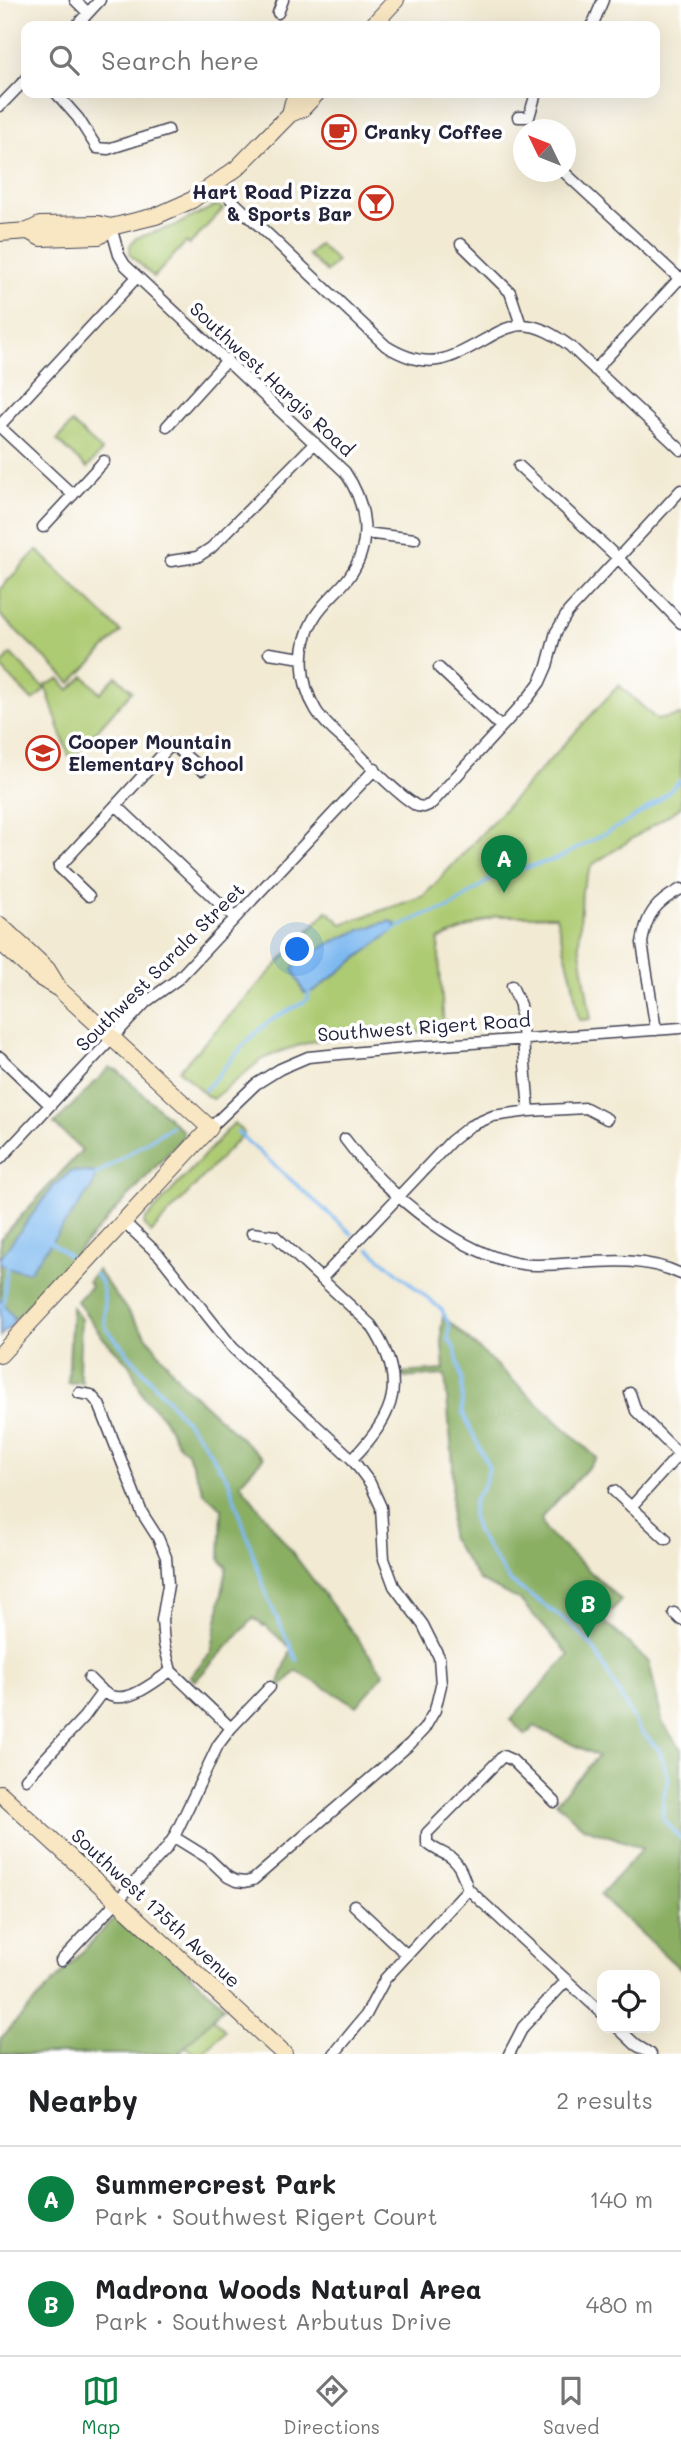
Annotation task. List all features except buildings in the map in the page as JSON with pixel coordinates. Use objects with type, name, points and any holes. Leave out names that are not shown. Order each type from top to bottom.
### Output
[{"type":"main road","points":[[377,21],[396,0]]},
{"type":"main road","points":[[290,114],[298,98]]},
{"type":"main road","points":[[0,233],[28,232],[40,225],[98,224],[111,227],[174,209],[216,186],[290,114],[302,109],[312,98]]},
{"type":"main road","points":[[0,925],[47,969],[59,989]]},
{"type":"main road","points":[[0,942],[38,977],[59,989],[210,1128]]},
{"type":"main road","name":"Southwest Rigert Road","points":[[0,1354],[210,1128]]},
{"type":"main road","name":"Southwest 175th Avenue","points":[[0,1793],[284,2054]]},
{"type":"street","points":[[75,0],[88,13]]},
{"type":"street","points":[[81,21],[100,0]]},
{"type":"street","points":[[278,13],[283,0]]},
{"type":"street","points":[[594,21],[603,0]]},
{"type":"street","points":[[0,106],[21,84]]},
{"type":"street","points":[[60,98],[78,118],[97,148],[107,149],[168,130]]},
{"type":"street","points":[[525,119],[534,98]]},
{"type":"street","points":[[575,182],[680,279],[595,370]]},
{"type":"street","points":[[216,186],[386,346],[404,357],[422,362],[440,361],[456,356],[501,331],[521,325],[537,328],[553,334],[570,346],[681,450]]},
{"type":"street","name":"Southwest Hargis Road","points":[[111,227],[119,255],[137,277],[315,443],[351,481],[358,494],[365,533],[356,565],[315,616],[306,637],[302,658],[305,679],[317,712],[409,801],[424,807],[431,804],[501,727],[540,682],[547,666],[555,632],[568,612],[681,490]]},
{"type":"street","points":[[461,244],[510,292],[521,325]]},
{"type":"street","points":[[72,495],[0,426],[137,277]]},
{"type":"street","points":[[167,426],[227,360]]},
{"type":"street","points":[[170,561],[197,557],[211,548],[315,443]]},
{"type":"street","points":[[43,527],[104,461]]},
{"type":"street","points":[[519,467],[618,558],[681,623]]},
{"type":"street","points":[[365,533],[415,539]]},
{"type":"street","points":[[269,653],[302,658]]},
{"type":"street","points":[[439,668],[501,727]]},
{"type":"street","points":[[89,896],[59,867],[172,744],[202,770]]},
{"type":"street","name":"Southwest Sarala Street","points":[[0,1159],[146,1002],[178,979],[375,769]]},
{"type":"street","points":[[116,805],[235,918]]},
{"type":"street","points":[[656,1030],[642,943],[644,931],[646,920],[657,903],[681,889]]},
{"type":"street","points":[[512,986],[520,1004],[529,1111]]},
{"type":"street","name":"Southwest Rigert Road","points":[[210,1128],[256,1084],[297,1060],[323,1054],[681,1028]]},
{"type":"street","points":[[0,1057],[50,1105]]},
{"type":"street","points":[[321,1279],[451,1141],[470,1126],[493,1116],[586,1108],[607,1119]]},
{"type":"street","points":[[345,1139],[359,1158],[445,1234],[473,1249],[534,1265],[598,1260],[631,1261],[679,1269]]},
{"type":"street","points":[[124,1222],[160,1256],[233,1348],[352,1459],[370,1483],[381,1507],[384,1559],[394,1586],[424,1625],[439,1657],[440,1685],[435,1710],[424,1728],[410,1744],[253,1880],[245,1882],[228,1877],[208,1857],[174,1838]]},
{"type":"street","points":[[253,1233],[275,1236],[371,1325],[383,1343],[393,1380],[391,1402],[382,1426],[352,1459]]},
{"type":"street","points":[[79,1393],[90,1395],[99,1404],[142,1513],[166,1557],[169,1577],[162,1620],[172,1671],[231,1728]]},
{"type":"street","points":[[630,1393],[636,1411],[680,1453],[631,1507]]},
{"type":"street","points":[[614,1491],[666,1539]]},
{"type":"street","points":[[89,1678],[110,1696],[119,1697],[131,1695],[172,1671]]},
{"type":"street","points":[[61,1961],[160,1857],[174,1838],[218,1745],[270,1687]]},
{"type":"street","points":[[26,1779],[84,1717],[103,1691]]},
{"type":"street","points":[[555,1802],[512,1760],[503,1756],[427,1833],[427,1843],[458,1864],[468,1889],[597,2008]]},
{"type":"street","points":[[334,2054],[366,2015],[385,1979],[468,1889]]},
{"type":"street","points":[[354,1905],[406,1954]]},
{"type":"street","points":[[509,2054],[523,2027],[567,1980]]},
{"type":"street","points":[[623,2033],[651,2054]]},
{"type":"green space","points":[[217,205],[223,209],[189,245],[186,242],[154,277],[130,255],[130,245],[136,238],[174,226]]},
{"type":"green space","points":[[319,244],[337,261],[327,272],[308,255]]},
{"type":"green space","points":[[72,423],[102,451],[87,468],[57,440]]},
{"type":"green space","points":[[37,550],[121,632],[71,683],[0,615],[0,589]]},
{"type":"green space","points":[[11,654],[45,689],[33,701],[0,667]]},
{"type":"green space","points":[[84,676],[100,693],[116,676],[132,691],[74,756],[69,757],[45,685],[60,679],[69,690]]},
{"type":"green space","points":[[619,685],[657,720],[681,715],[681,807],[592,865],[582,890],[579,944],[591,1019],[579,1020],[556,916],[495,916],[438,940],[444,1030],[317,1040],[261,1060],[213,1099],[179,1070],[327,911],[342,924],[424,896]]},
{"type":"green space","points":[[109,1068],[117,1070],[183,1131],[183,1137],[0,1336],[0,1239],[82,1150],[54,1124]]},
{"type":"green space","points":[[234,1123],[244,1133],[151,1233],[144,1224],[146,1219]]},
{"type":"green space","points":[[97,1270],[183,1385],[263,1458],[240,1483],[384,1674],[357,1706],[296,1671],[281,1687],[278,1685],[291,1649],[254,1618],[195,1681],[190,1676],[211,1653],[227,1567],[220,1560],[222,1509],[204,1493],[187,1452],[180,1447],[162,1416],[144,1398],[129,1364],[104,1339],[77,1301],[91,1286],[88,1281]]},
{"type":"green space","points":[[72,1307],[81,1319],[79,1371],[82,1382],[68,1383]]},
{"type":"green space","points":[[443,1316],[597,1458],[541,1518],[545,1530],[621,1600],[603,1620],[649,1662],[663,1724],[681,1749],[681,1970],[600,1895],[643,1848],[583,1827],[556,1802],[598,1756],[534,1726],[526,1735],[510,1720],[569,1655],[521,1601],[479,1580],[450,1537],[453,1465],[445,1375],[401,1378],[401,1373],[444,1370],[441,1330]]},
{"type":"green space","points":[[121,1911],[224,2006],[178,2054],[0,2054],[0,2039]]},
{"type":"green space","points":[[212,2018],[225,2030],[202,2054],[194,2054],[185,2046]]},
{"type":"water","points":[[390,921],[396,924],[393,931],[314,991],[304,993],[293,969],[302,961],[338,939]]},
{"type":"water","points":[[71,1171],[96,1173],[92,1187],[29,1272],[7,1268],[0,1262],[0,1258],[53,1187]]},
{"type":"water","points":[[0,1298],[14,1318],[12,1325],[0,1336]]},
{"type":"waterway","points":[[389,932],[424,915],[449,908],[501,872],[557,859],[629,821],[662,798],[681,780]]},
{"type":"waterway","points":[[205,1090],[261,1028],[308,999],[309,990]]},
{"type":"waterway","points":[[94,1176],[172,1126]]},
{"type":"waterway","points":[[237,1132],[352,1234]]},
{"type":"waterway","points":[[49,1241],[72,1258]]},
{"type":"waterway","points":[[369,1249],[442,1310],[449,1325],[448,1339],[455,1349],[462,1381],[462,1411],[489,1468],[484,1485],[474,1500],[472,1516],[478,1534],[510,1581],[571,1624],[593,1647],[639,1729],[659,1750],[669,1779],[663,1797],[663,1819],[681,1839]]},
{"type":"waterway","points":[[0,1306],[4,1302],[7,1268],[10,1265]]},
{"type":"waterway","points":[[95,1274],[104,1293],[106,1328],[202,1440],[229,1482],[268,1599],[297,1660]]},
{"type":"place","name":"Cranky Coffee","points":[[339,132]]},
{"type":"place","name":"Hart Road Pizza & Sports Bar","points":[[376,203]]},
{"type":"place","name":"Cooper Mountain Elementary School","points":[[43,753]]},
{"type":"place","name":"Summercrest Park","points":[[504,893]]},
{"type":"place","name":"Madrona Woods Natural Area","points":[[588,1638]]}]
